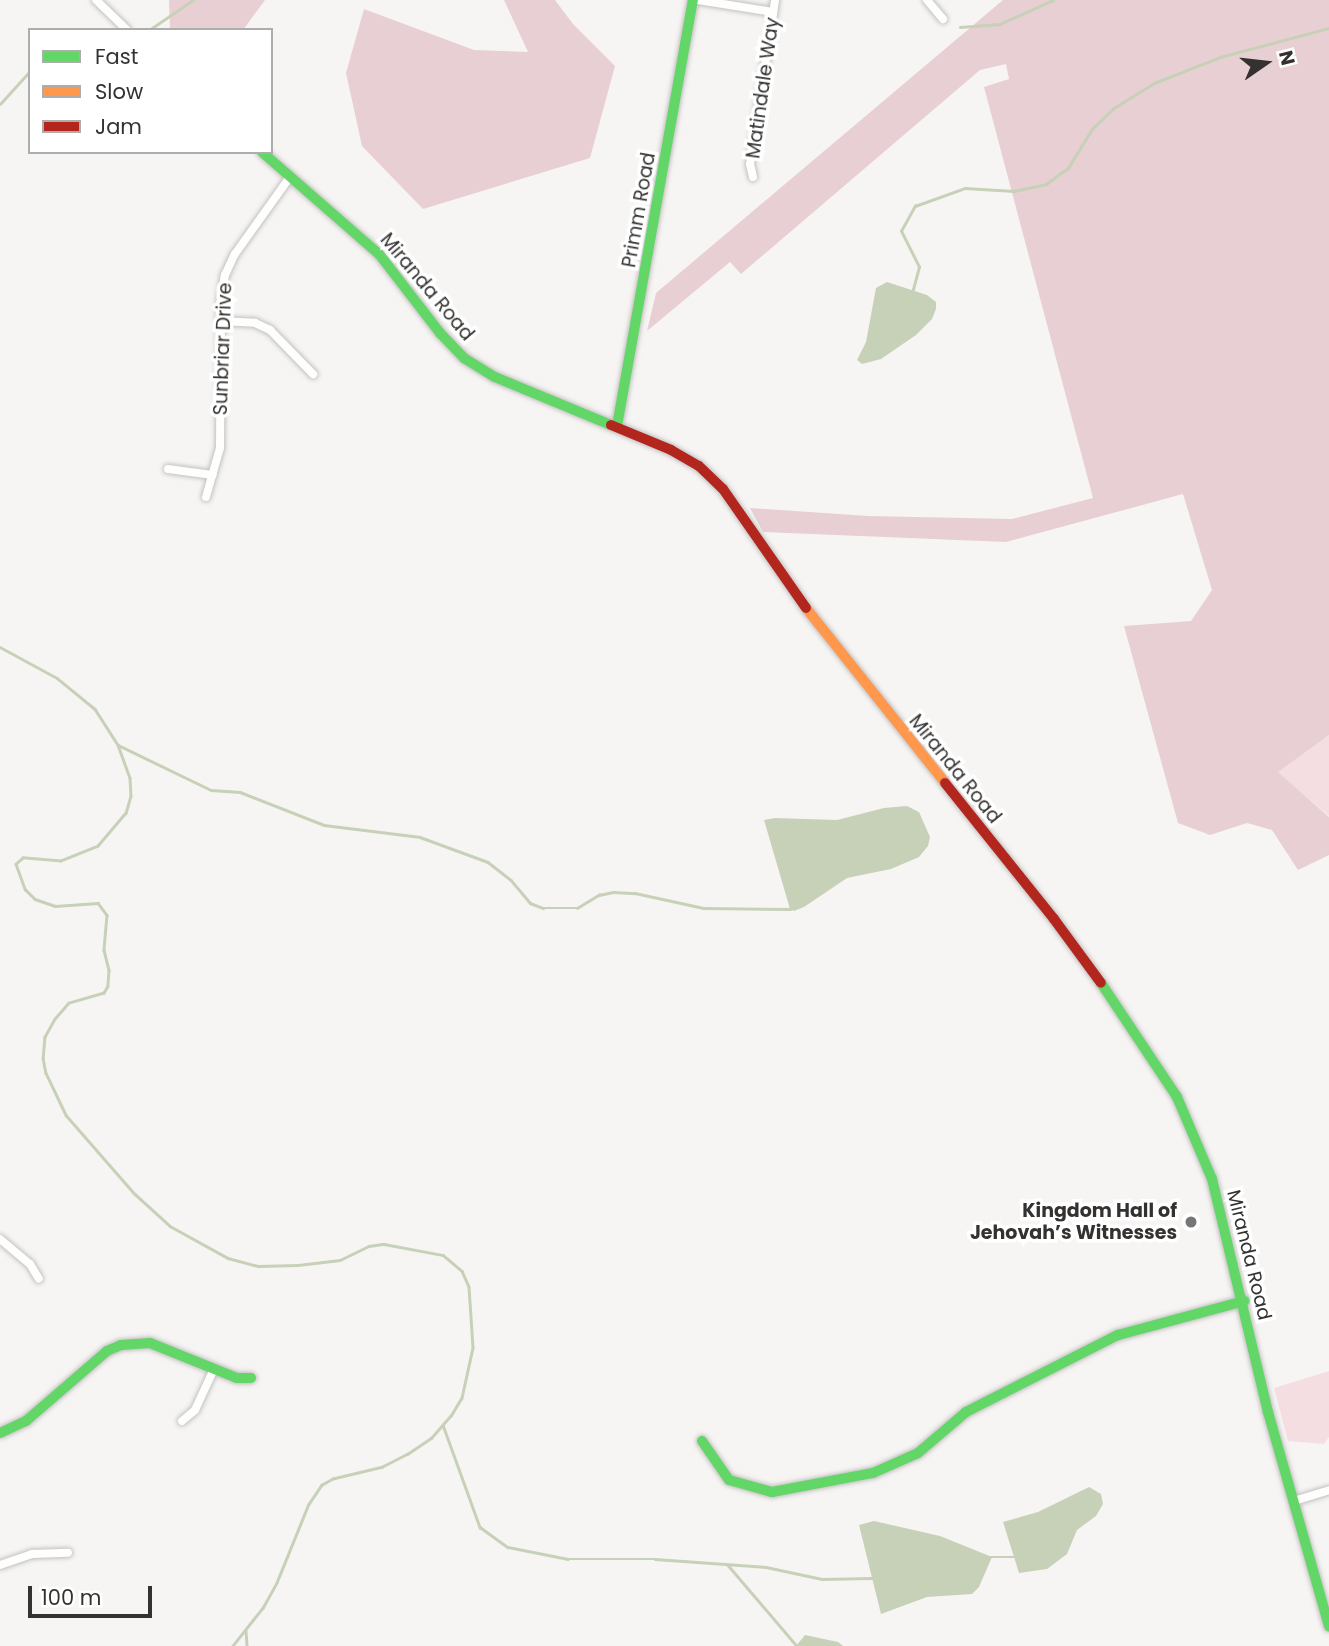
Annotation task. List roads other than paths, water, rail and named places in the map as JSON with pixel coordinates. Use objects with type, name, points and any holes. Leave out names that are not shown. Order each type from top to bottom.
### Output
[{"type":"street","points":[[96,0],[125,28]]},
{"type":"street","points":[[696,0],[773,12]]},
{"type":"street","name":"Primm Road","points":[[617,426],[696,0]]},
{"type":"street","name":"Matindale Way","points":[[753,177],[750,164],[775,0]]},
{"type":"street","points":[[927,0],[943,19]]},
{"type":"street","name":"Miranda Road","points":[[264,154],[379,254],[440,333],[464,358],[495,377],[617,426],[685,458],[723,489],[822,631],[1054,919],[1131,1026],[1177,1097],[1194,1130],[1218,1198],[1268,1412],[1329,1626]]},
{"type":"street","name":"Sunbriar Drive","points":[[206,497],[221,434],[220,299],[230,264],[290,177]]},
{"type":"street","points":[[220,321],[255,323],[270,330],[313,374]]},
{"type":"street","points":[[168,469],[213,475]]},
{"type":"street","points":[[0,1239],[30,1264],[38,1279]]},
{"type":"street","points":[[702,1441],[729,1480],[772,1492],[873,1473],[918,1453],[967,1412],[1118,1335],[1244,1301]]},
{"type":"street","points":[[0,1433],[26,1421],[107,1351],[121,1345],[150,1342],[237,1378],[251,1378]]},
{"type":"street","points":[[182,1421],[195,1410],[214,1369]]},
{"type":"street","points":[[1294,1501],[1329,1490]]},
{"type":"street","points":[[0,1565],[32,1554],[68,1553]]},
{"type":"waterway","points":[[152,28],[193,0]]},
{"type":"waterway","points":[[960,27],[1000,24],[1053,0]]},
{"type":"waterway","points":[[912,293],[919,267],[901,231],[915,206],[965,188],[1014,191],[1046,184],[1068,168],[1092,129],[1114,108],[1154,83],[1220,57],[1329,28]]},
{"type":"waterway","points":[[0,104],[28,73]]},
{"type":"waterway","points":[[0,647],[57,678],[95,709],[118,745],[130,778],[131,796],[126,813],[98,846],[61,861],[23,858],[16,864],[25,889],[35,899],[55,906],[98,903],[107,915],[104,950],[109,970],[108,986],[104,993],[69,1003],[55,1019],[45,1037],[43,1058],[46,1073],[66,1115],[135,1194],[170,1226],[228,1258],[258,1266],[298,1265],[340,1260],[369,1246],[384,1244],[443,1255],[462,1271],[469,1287],[473,1348],[462,1398],[451,1416],[432,1438],[408,1454],[383,1467],[333,1479],[322,1485],[309,1504],[277,1583],[263,1608],[233,1646]]},
{"type":"waterway","points":[[118,745],[211,790],[240,792],[324,825],[420,837],[488,862],[511,880],[530,903],[543,908],[577,908],[599,895],[613,892],[635,893],[704,908],[790,909],[791,906]]},
{"type":"waterway","points":[[443,1425],[480,1527],[508,1547],[568,1559],[655,1559],[766,1567],[822,1579],[872,1578],[874,1575]]},
{"type":"waterway","points":[[990,1557],[1014,1557]]},
{"type":"waterway","points":[[728,1565],[797,1646]]},
{"type":"waterway","points":[[246,1631],[247,1646]]},
{"type":"place","name":"Kingdom Hall of Jehovah’s Witnesses","points":[[1191,1222]]}]
